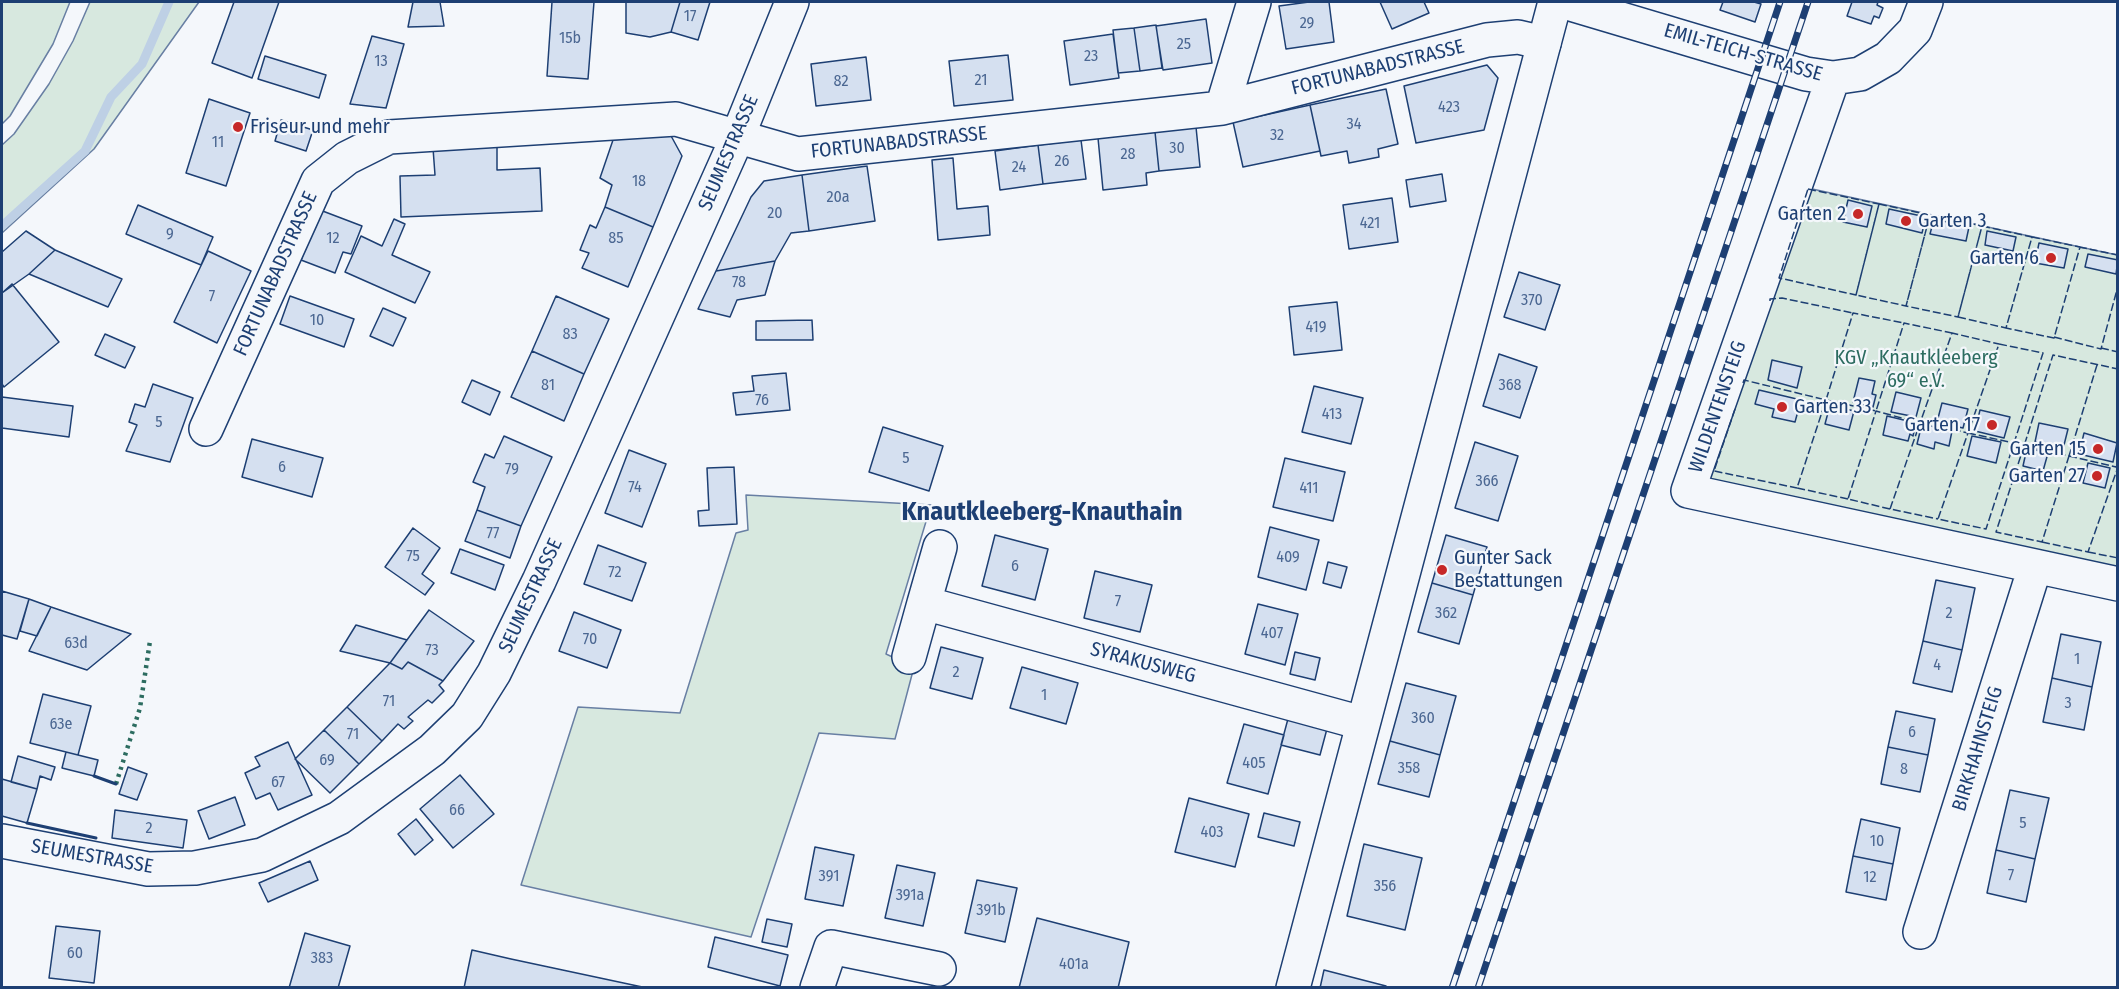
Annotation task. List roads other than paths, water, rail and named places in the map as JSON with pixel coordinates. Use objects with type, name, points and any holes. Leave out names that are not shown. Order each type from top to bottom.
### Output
[{"type":"street","name":"SEUMESTRASSE","points":[[2,841],[148,869],[195,868],[262,855],[339,818],[432,750],[466,716],[494,673],[539,581],[737,138],[792,2]]},
{"type":"street","points":[[1222,108],[1254,2]]},
{"type":"street","points":[[1293,987],[1555,2]]},
{"type":"street","name":"EMIL-TEICH-STRASSE","points":[[1564,2],[1806,74],[1833,78],[1860,74],[1888,58],[1915,30],[1926,2]]},
{"type":"street","name":"FORTUNABADSTRASSE","points":[[206,429],[318,181],[347,158],[389,137],[676,119],[798,154],[1222,108],[1486,40],[1518,37],[1544,43]]},
{"type":"street","name":"WILDENTENSTEIG","points":[[1833,78],[1688,491],[2118,584]]},
{"type":"street","points":[[909,657],[940,548]]},
{"type":"street","name":"BIRKHAHNSTEIG","points":[[1920,932],[2035,567]]},
{"type":"street","name":"SYRAKUSWEG","points":[[924,603],[1362,723]]},
{"type":"street","points":[[817,987],[831,946],[939,969]]},
{"type":"waterway","points":[[2,226],[85,151],[111,97],[142,64],[169,2]]},
{"type":"railway","points":[[1452,988],[1780,2]]},
{"type":"railway","points":[[1478,988],[1808,2]]},
{"type":"place","name":"Friseur und mehr","points":[[238,127]]},
{"type":"place","name":"Garten 2","points":[[1858,214]]},
{"type":"place","name":"Garten 3","points":[[1906,221]]},
{"type":"place","name":"Garten 6","points":[[2051,258]]},
{"type":"place","name":"Garten 33","points":[[1782,407]]},
{"type":"place","name":"Garten 17","points":[[1992,425]]},
{"type":"place","name":"Garten 15","points":[[2098,449]]},
{"type":"place","name":"Garten 27","points":[[2097,476]]},
{"type":"place","name":"Gunter Sack Bestattungen","points":[[1442,570]]},
{"type":"district","name":"Knautkleeberg-Knauthain","points":[[1042,513]]},
{"type":"park label","name":"KGV „Knautkleeberg 69“ e.V.","points":[[1916,370]]}]
